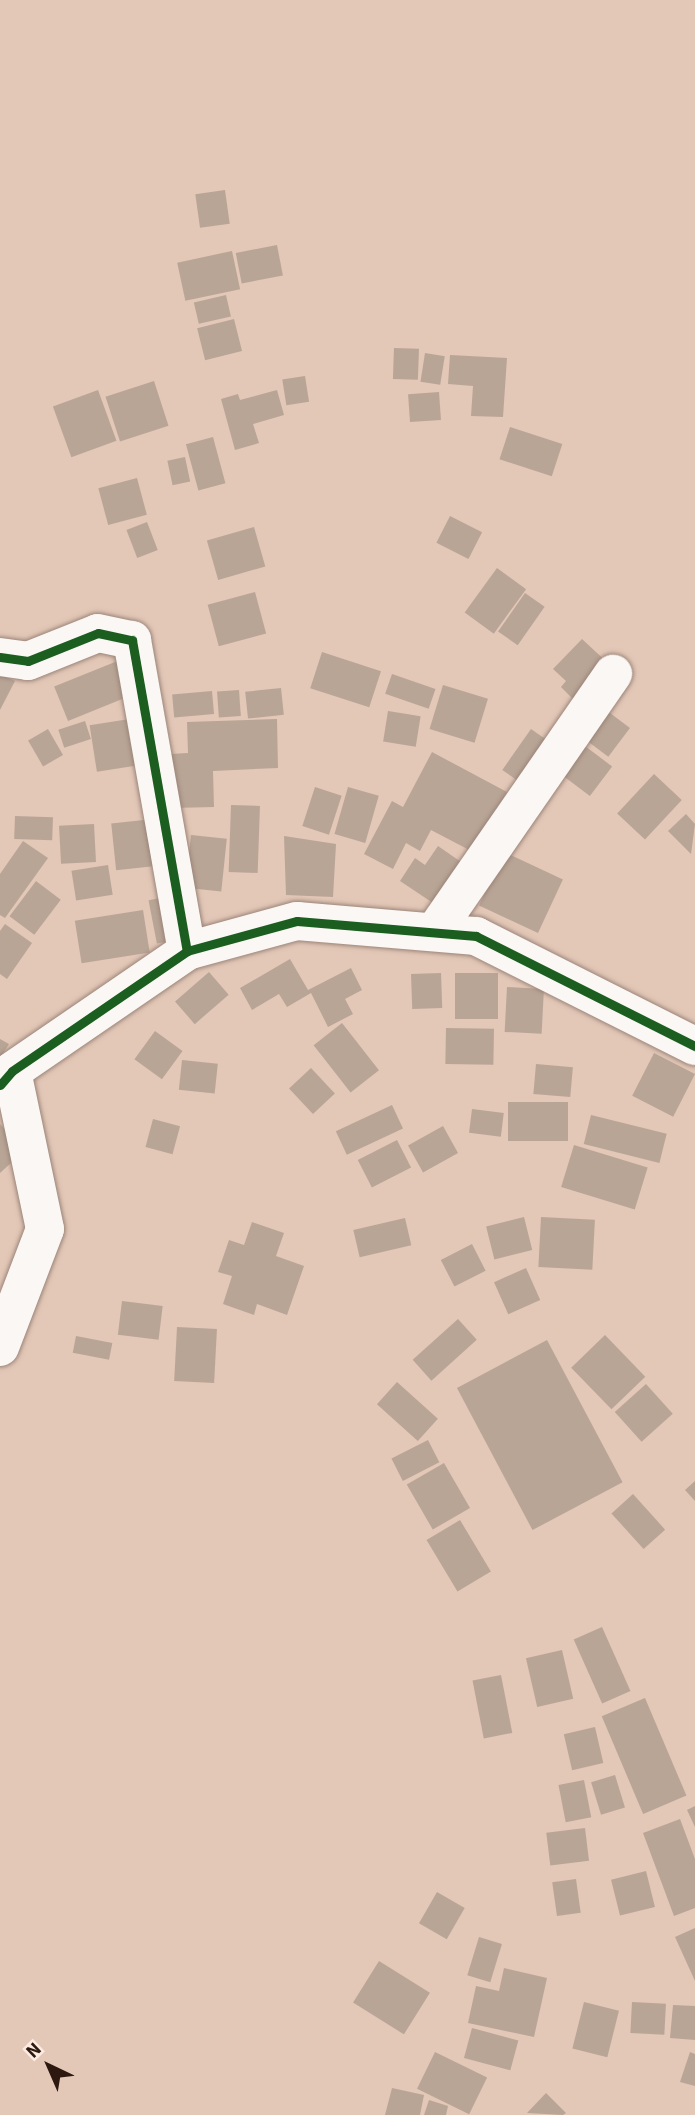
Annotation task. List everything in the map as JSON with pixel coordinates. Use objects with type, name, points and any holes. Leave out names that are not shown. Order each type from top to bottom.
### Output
[{"type":"street","points":[[0,657],[27,661],[98,633],[132,640],[187,951]]},
{"type":"street","points":[[435,931],[613,674]]},
{"type":"street","points":[[0,1346],[44,1229],[6,1078],[187,951],[297,920],[476,936],[695,1046]]},
{"type":"building","points":[[225,190],[230,224],[200,228],[195,194]]},
{"type":"building","points":[[277,245],[283,275],[242,283],[236,253]]},
{"type":"building","points":[[232,251],[240,289],[185,301],[177,263]]},
{"type":"building","points":[[226,295],[231,316],[199,324],[194,302]]},
{"type":"building","points":[[234,319],[242,351],[205,360],[197,328]]},
{"type":"building","points":[[394,348],[419,349],[418,380],[393,379]]},
{"type":"building","points":[[425,353],[445,356],[440,385],[420,382]]},
{"type":"building","points":[[450,355],[507,358],[503,417],[471,416],[473,386],[448,384]]},
{"type":"building","points":[[305,376],[309,402],[286,405],[282,380]]},
{"type":"building","points":[[154,381],[169,426],[120,441],[105,397]]},
{"type":"building","points":[[98,390],[116,441],[71,457],[53,406]]},
{"type":"building","points":[[277,390],[284,415],[253,424],[259,443],[235,450],[221,399],[238,394],[240,400]]},
{"type":"building","points":[[439,392],[441,420],[410,422],[408,394]]},
{"type":"building","points":[[510,427],[562,444],[552,476],[499,459]]},
{"type":"building","points":[[213,437],[225,483],[198,491],[186,444]]},
{"type":"building","points":[[185,457],[190,481],[173,485],[167,461]]},
{"type":"building","points":[[137,478],[147,515],[108,525],[98,488]]},
{"type":"building","points":[[450,516],[482,532],[468,559],[436,543]]},
{"type":"building","points":[[147,522],[158,550],[137,558],[126,530]]},
{"type":"building","points":[[254,527],[265,566],[218,580],[207,541]]},
{"type":"building","points":[[497,568],[526,589],[494,634],[465,612]]},
{"type":"building","points":[[255,592],[266,634],[219,646],[208,605]]},
{"type":"building","points":[[525,593],[545,607],[518,645],[498,632]]},
{"type":"building","points":[[582,639],[611,666],[576,702],[561,687],[566,681],[553,669]]},
{"type":"building","points":[[322,652],[381,671],[369,707],[310,688]]},
{"type":"building","points":[[120,660],[134,694],[68,721],[54,687]]},
{"type":"building","points":[[0,674],[15,681],[0,710]]},
{"type":"building","points":[[392,674],[435,689],[429,709],[385,694]]},
{"type":"building","points":[[443,685],[488,699],[474,743],[430,729]]},
{"type":"building","points":[[281,688],[284,715],[248,719],[245,692]]},
{"type":"building","points":[[239,690],[241,716],[219,717],[217,692]]},
{"type":"building","points":[[212,691],[214,714],[174,717],[172,694]]},
{"type":"building","points":[[606,710],[630,728],[608,757],[584,739]]},
{"type":"building","points":[[388,711],[421,716],[416,747],[383,742]]},
{"type":"building","points":[[136,718],[143,764],[97,772],[90,725]]},
{"type":"building","points":[[277,719],[278,768],[213,771],[214,807],[172,808],[170,754],[188,753],[187,722]]},
{"type":"building","points":[[85,721],[91,739],[64,748],[58,730]]},
{"type":"building","points":[[48,729],[63,755],[43,766],[28,740]]},
{"type":"building","points":[[531,729],[551,743],[522,784],[502,770]]},
{"type":"building","points":[[581,743],[612,766],[590,796],[559,773]]},
{"type":"building","points":[[432,752],[507,792],[475,853],[431,830],[420,851],[406,843],[393,869],[364,854],[392,801],[403,807]]},
{"type":"building","points":[[654,774],[682,800],[645,839],[617,813]]},
{"type":"building","points":[[315,787],[342,796],[329,835],[302,826]]},
{"type":"building","points":[[348,787],[379,796],[365,843],[334,834]]},
{"type":"building","points":[[231,805],[260,806],[258,873],[229,872]]},
{"type":"building","points":[[686,814],[695,824],[691,854],[668,831]]},
{"type":"building","points":[[15,816],[53,817],[52,840],[14,839]]},
{"type":"building","points":[[153,819],[158,866],[116,870],[111,823]]},
{"type":"building","points":[[94,824],[96,862],[61,864],[59,826]]},
{"type":"building","points":[[191,835],[227,839],[221,891],[185,888]]},
{"type":"building","points":[[284,836],[336,844],[333,897],[286,895]]},
{"type":"building","points":[[23,841],[48,858],[5,918],[0,915],[0,874]]},
{"type":"building","points":[[438,846],[464,864],[436,905],[400,881],[415,858],[425,865]]},
{"type":"building","points":[[504,852],[563,879],[538,933],[479,905]]},
{"type":"building","points":[[108,865],[113,895],[76,900],[71,871]]},
{"type":"building","points":[[36,881],[61,900],[34,935],[10,916]]},
{"type":"building","points":[[176,895],[184,938],[157,944],[149,900]]},
{"type":"building","points":[[143,910],[150,952],[82,963],[75,921]]},
{"type":"building","points":[[5,924],[32,943],[7,979],[0,974],[0,931]]},
{"type":"building","points":[[290,959],[308,990],[351,968],[362,990],[345,999],[353,1014],[328,1027],[311,993],[287,1007],[279,994],[252,1010],[240,988]]},
{"type":"building","points":[[209,972],[229,995],[195,1024],[175,1002]]},
{"type":"building","points":[[441,973],[442,1008],[412,1009],[411,974]]},
{"type":"building","points":[[455,973],[498,973],[498,1019],[455,1019]]},
{"type":"building","points":[[507,987],[544,989],[542,1034],[505,1032]]},
{"type":"building","points":[[342,1023],[379,1070],[351,1092],[314,1045]]},
{"type":"building","points":[[446,1028],[494,1029],[493,1065],[445,1064]]},
{"type":"building","points":[[155,1031],[183,1051],[162,1079],[134,1059]]},
{"type":"building","points":[[0,1039],[9,1044],[0,1058]]},
{"type":"building","points":[[654,1053],[695,1074],[673,1117],[632,1096]]},
{"type":"building","points":[[182,1060],[218,1064],[215,1094],[179,1090]]},
{"type":"building","points":[[536,1064],[573,1067],[570,1097],[533,1094]]},
{"type":"building","points":[[311,1068],[335,1094],[313,1114],[289,1088]]},
{"type":"building","points":[[508,1102],[568,1102],[568,1141],[508,1141]]},
{"type":"building","points":[[392,1105],[403,1129],[347,1155],[336,1131]]},
{"type":"building","points":[[472,1109],[504,1113],[501,1137],[469,1133]]},
{"type":"building","points":[[591,1115],[667,1134],[659,1163],[584,1144]]},
{"type":"building","points":[[153,1119],[180,1126],[173,1154],[145,1147]]},
{"type":"building","points":[[0,1124],[24,1151],[0,1173]]},
{"type":"building","points":[[443,1126],[458,1153],[423,1173],[408,1145]]},
{"type":"building","points":[[397,1140],[411,1168],[372,1188],[358,1160]]},
{"type":"building","points":[[574,1145],[648,1168],[635,1210],[561,1187]]},
{"type":"building","points":[[524,1217],[532,1250],[494,1259],[486,1226]]},
{"type":"building","points":[[541,1217],[595,1220],[592,1270],[538,1267]]},
{"type":"building","points":[[405,1218],[411,1245],[360,1257],[353,1230]]},
{"type":"building","points":[[252,1222],[284,1233],[276,1256],[304,1266],[287,1315],[257,1304],[254,1315],[223,1304],[232,1276],[218,1272],[229,1240],[244,1245]]},
{"type":"building","points":[[472,1244],[486,1271],[454,1287],[441,1260]]},
{"type":"building","points":[[526,1268],[540,1300],[508,1314],[494,1282]]},
{"type":"building","points":[[122,1301],[163,1306],[159,1340],[118,1335]]},
{"type":"building","points":[[458,1319],[477,1340],[431,1381],[413,1360]]},
{"type":"building","points":[[177,1327],[217,1329],[214,1383],[174,1381]]},
{"type":"building","points":[[605,1335],[645,1377],[611,1409],[571,1368]]},
{"type":"building","points":[[76,1336],[112,1343],[109,1360],[73,1353]]},
{"type":"building","points":[[547,1340],[623,1482],[533,1530],[457,1388]]},
{"type":"building","points":[[397,1382],[438,1419],[418,1441],[377,1404]]},
{"type":"building","points":[[646,1384],[673,1414],[642,1442],[615,1412]]},
{"type":"building","points":[[428,1440],[439,1462],[403,1481],[391,1459]]},
{"type":"building","points":[[444,1463],[470,1508],[433,1530],[407,1484]]},
{"type":"building","points":[[695,1481],[695,1501],[685,1490]]},
{"type":"building","points":[[633,1494],[665,1530],[644,1549],[611,1513]]},
{"type":"building","points":[[460,1520],[491,1571],[457,1592],[427,1540]]},
{"type":"building","points":[[602,1627],[630,1691],[602,1704],[574,1640]]},
{"type":"building","points":[[562,1650],[573,1699],[537,1707],[526,1658]]},
{"type":"building","points":[[501,1675],[512,1733],[484,1738],[473,1681]]},
{"type":"building","points":[[645,1698],[686,1796],[643,1814],[602,1716]]},
{"type":"building","points":[[595,1727],[603,1763],[572,1770],[564,1734]]},
{"type":"building","points":[[615,1775],[625,1808],[601,1815],[591,1782]]},
{"type":"building","points":[[584,1780],[591,1817],[566,1822],[558,1785]]},
{"type":"building","points":[[695,1806],[695,1827],[687,1810]]},
{"type":"building","points":[[680,1819],[695,1859],[695,1908],[674,1916],[643,1833]]},
{"type":"building","points":[[585,1828],[589,1861],[550,1866],[546,1833]]},
{"type":"building","points":[[646,1871],[655,1907],[620,1916],[611,1880]]},
{"type":"building","points":[[576,1879],[581,1913],[557,1916],[552,1882]]},
{"type":"building","points":[[437,1892],[465,1908],[447,1939],[419,1923]]},
{"type":"building","points":[[695,1928],[695,1981],[675,1937]]},
{"type":"building","points":[[479,1937],[502,1944],[490,1982],[467,1975]]},
{"type":"building","points":[[379,1961],[430,1993],[404,2034],[353,2003]]},
{"type":"building","points":[[504,1968],[547,1978],[534,2037],[468,2023],[476,1986],[499,1991]]},
{"type":"building","points":[[584,2002],[619,2011],[607,2057],[572,2049]]},
{"type":"building","points":[[632,2002],[666,2004],[664,2035],[630,2033]]},
{"type":"building","points":[[673,2005],[695,2006],[695,2040],[670,2038]]},
{"type":"building","points":[[472,2028],[518,2040],[510,2070],[464,2058]]},
{"type":"building","points":[[435,2052],[487,2077],[469,2114],[417,2089]]},
{"type":"building","points":[[690,2052],[695,2054],[695,2086],[680,2082]]},
{"type":"building","points":[[392,2088],[424,2095],[420,2115],[385,2115]]},
{"type":"building","points":[[546,2093],[566,2113],[527,2113]]},
{"type":"building","points":[[429,2100],[448,2106],[446,2115],[424,2115]]},
{"type":"cycle path","points":[[0,657],[28,661],[98,633],[132,640],[187,951]]},
{"type":"cycle path","points":[[0,1085],[12,1071],[187,951],[297,921],[476,936],[695,1046]]}]
